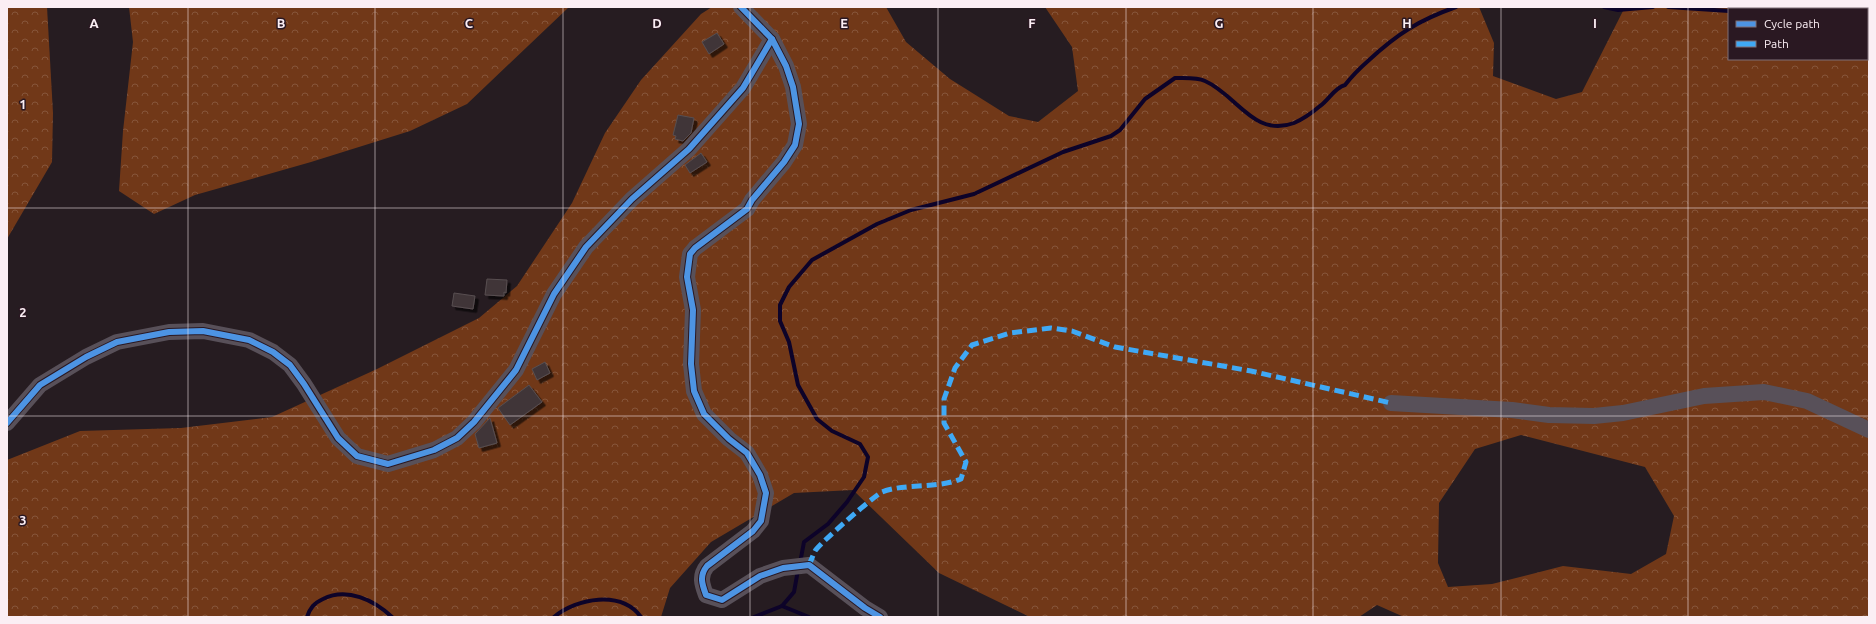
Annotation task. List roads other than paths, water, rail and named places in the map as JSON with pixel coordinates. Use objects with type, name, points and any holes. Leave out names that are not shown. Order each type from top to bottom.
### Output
[{"type":"street","points":[[741,7],[772,39],[786,66],[793,87],[799,124],[795,145],[784,162],[752,200],[747,209],[695,248],[690,254],[687,277],[693,310],[691,364],[694,391],[704,414],[729,439],[747,453],[760,475],[766,493],[761,521],[753,531],[707,566],[701,573],[702,584],[706,595],[722,600],[760,576],[783,568],[809,565],[865,608],[880,617]]},
{"type":"street","points":[[7,423],[40,385],[86,357],[117,342],[169,332],[203,331],[249,340],[279,356],[290,365],[304,384],[338,438],[357,456],[388,464],[434,450],[457,438],[479,416],[516,370],[554,294],[586,247],[632,199],[689,149],[743,88],[772,39]]},
{"type":"street","points":[[1392,404],[1512,410],[1549,415],[1594,416],[1623,413],[1704,396],[1764,392],[1808,401],[1869,430]]},
{"type":"waterway","points":[[800,563],[804,542],[828,524],[847,502],[864,477],[868,457],[860,444],[832,431],[817,419],[798,385],[789,342],[780,321],[780,305],[789,287],[812,260],[877,224],[911,210],[974,194],[1063,152],[1111,136],[1120,130],[1145,99],[1175,78],[1194,78],[1205,81],[1216,87],[1246,113],[1268,125],[1280,126],[1294,123],[1308,115],[1335,91],[1345,85],[1353,75],[1399,35],[1431,17],[1456,7]]},
{"type":"waterway","points":[[1604,7],[1618,10],[1653,7]]},
{"type":"waterway","points":[[1668,7],[1728,11]]},
{"type":"waterway","points":[[1762,8],[1768,7]]},
{"type":"waterway","points":[[754,617],[782,606],[794,592],[798,570]]},
{"type":"waterway","points":[[307,617],[311,608],[317,602],[341,594],[360,597],[369,601],[377,605],[392,617]]},
{"type":"waterway","points":[[554,617],[574,605],[599,600],[611,600],[622,603],[632,608],[641,617]]},
{"type":"waterway","points":[[782,606],[809,617]]}]
